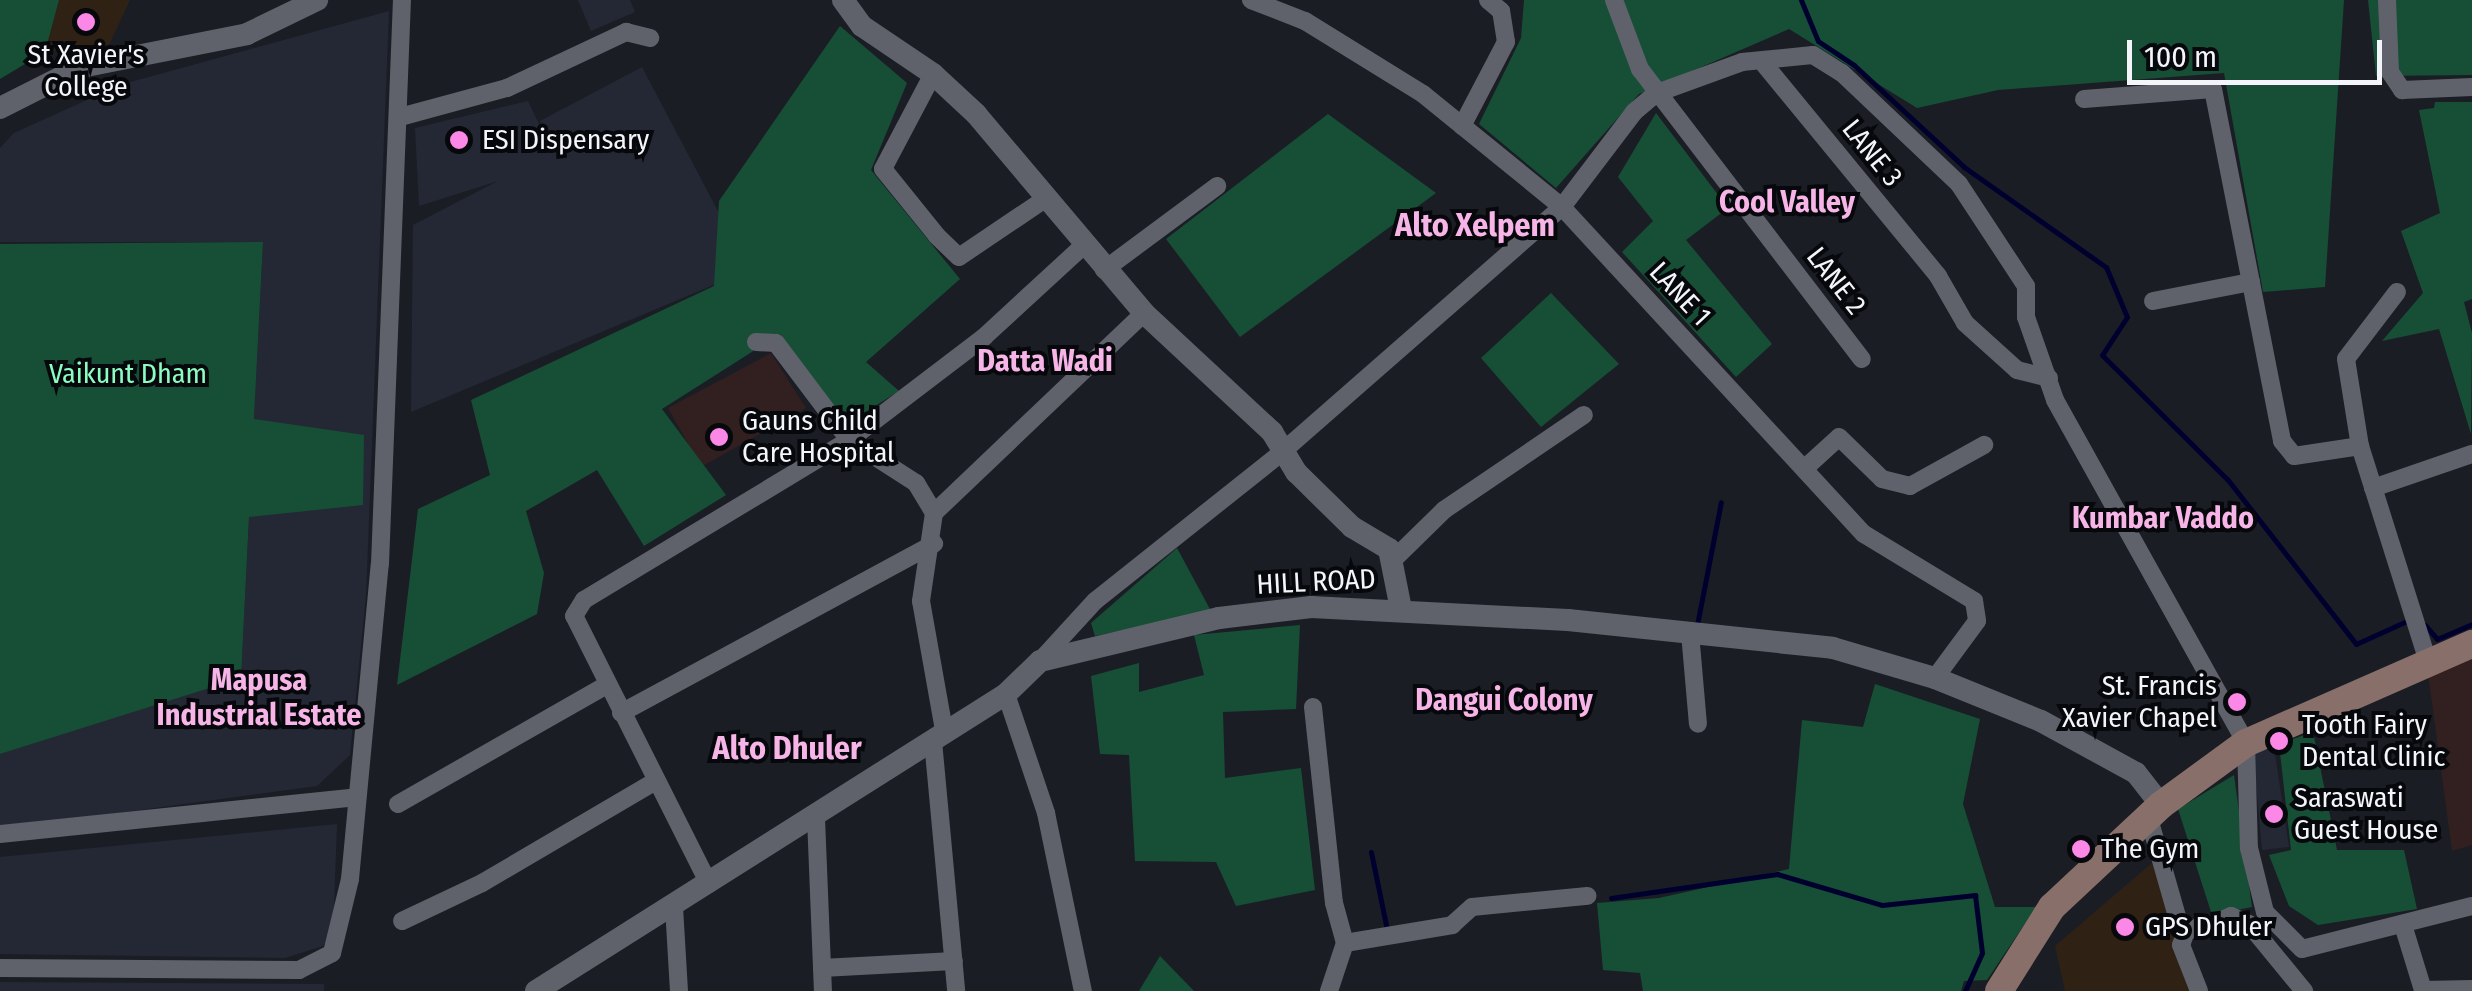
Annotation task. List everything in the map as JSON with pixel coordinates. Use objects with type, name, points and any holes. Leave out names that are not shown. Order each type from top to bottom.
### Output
[{"type":"main road","points":[[1998,991],[2052,907],[2154,810],[2246,743],[2472,644]]},
{"type":"street","points":[[0,108],[82,67],[248,34],[317,0]]},
{"type":"street","points":[[0,968],[299,970],[332,954],[350,879],[390,399],[402,0]]},
{"type":"street","points":[[843,0],[862,26],[933,74],[976,114],[1082,247],[1144,313],[1272,432],[1282,452],[1352,527],[1394,559],[1401,609]]},
{"type":"street","name":"LANE 1","points":[[1251,0],[1306,21],[1462,126],[1562,207],[1864,534],[1974,601],[1976,621],[1935,678]]},
{"type":"street","points":[[1462,126],[1506,42],[1502,12],[1488,0]]},
{"type":"street","name":"LANE 2","points":[[1614,0],[1640,69],[1862,360]]},
{"type":"street","points":[[2388,0],[2390,72],[2402,90],[2472,87]]},
{"type":"street","points":[[400,117],[507,88],[626,32],[650,38]]},
{"type":"street","points":[[536,991],[816,818],[1006,694],[1095,601],[1282,452],[1562,207],[1634,112],[1657,93],[1742,62],[1764,64],[1813,55],[1842,74],[1959,184],[2026,286],[2026,317],[2055,400],[2246,743],[2249,848],[2265,912],[2302,949],[2472,906]]},
{"type":"street","name":"LANE 3","points":[[1764,64],[1938,276],[1965,324],[2017,370],[2049,378]]},
{"type":"street","points":[[933,74],[882,170],[937,236],[959,257],[1045,199]]},
{"type":"street","points":[[2084,99],[2213,88],[2282,441],[2294,456],[2360,446]]},
{"type":"street","points":[[1104,270],[1217,186]]},
{"type":"street","points":[[709,884],[574,616],[584,600],[849,440],[984,336],[1082,247]]},
{"type":"street","points":[[2153,300],[2251,282]]},
{"type":"street","points":[[2397,292],[2346,358],[2360,446],[2429,665]]},
{"type":"street","points":[[934,513],[1144,313]]},
{"type":"street","points":[[756,342],[776,343],[849,440],[916,483],[934,513],[934,544],[922,601],[938,736],[956,991]]},
{"type":"street","points":[[1394,559],[1444,510],[1584,415]]},
{"type":"street","points":[[1804,469],[1840,437],[1882,479],[1910,486],[1984,446]]},
{"type":"street","points":[[2373,488],[2472,454]]},
{"type":"street","points":[[621,713],[934,544]]},
{"type":"street","name":"HILL ROAD","points":[[1040,661],[1220,618],[1310,607],[1401,609],[1833,648],[1935,678],[2040,720],[2136,774],[2154,810]]},
{"type":"street","points":[[1690,633],[1698,724]]},
{"type":"street","points":[[398,804],[606,685]]},
{"type":"street","points":[[1006,694],[1046,813],[1082,991]]},
{"type":"street","points":[[1313,707],[1334,903],[1345,943],[1329,991]]},
{"type":"street","points":[[402,921],[482,883],[656,781]]},
{"type":"street","points":[[0,834],[357,797]]},
{"type":"street","points":[[2154,810],[2179,923],[2197,930],[2232,916],[2249,924],[2304,991]]},
{"type":"street","points":[[816,818],[823,991]]},
{"type":"street","points":[[1345,943],[1452,925],[1472,907],[1587,896]]},
{"type":"street","points":[[674,907],[679,991]]},
{"type":"street","points":[[2403,925],[2424,990],[2472,989]]},
{"type":"street","points":[[2188,926],[2181,946],[2198,991]]},
{"type":"street","points":[[822,968],[954,961]]},
{"type":"shaded area","name":"St Xavier's College","points":[[59,0],[130,0],[109,45],[45,52]]},
{"type":"shaded area","points":[[578,0],[630,0],[635,12],[591,31]]},
{"type":"shaded area","points":[[389,11],[366,596],[350,755],[317,786],[0,829],[0,754],[241,677],[263,242],[0,242],[0,148],[14,133],[120,85]]},
{"type":"shaded area","points":[[642,67],[749,270],[411,412],[413,225],[498,181],[419,206],[415,128],[528,101],[546,139],[540,121]]},
{"type":"shaded area","name":"Gauns Child Care Hospital","points":[[771,353],[806,408],[701,467],[668,408]]},
{"type":"shaded area","points":[[2472,655],[2472,845],[2452,851],[2428,674]]},
{"type":"shaded area","points":[[2274,747],[2289,847],[2262,850],[2253,752]]},
{"type":"shaded area","points":[[337,824],[333,934],[323,946],[285,958],[0,954],[0,857]]},
{"type":"shaded area","name":"GPS Dhuler","points":[[2152,863],[2192,991],[2065,991],[2055,946]]},
{"type":"shaded area","points":[[0,982],[324,984],[324,991],[0,991]]},
{"type":"green space","points":[[0,0],[59,0],[45,52],[0,79]]},
{"type":"green space","points":[[1524,0],[2344,0],[2325,287],[2263,292],[2224,73],[1998,90],[1917,108],[1789,29],[1639,94],[1556,188],[1479,124],[1521,38]]},
{"type":"green space","points":[[2368,0],[2472,0],[2472,75],[2376,76]]},
{"type":"green space","points":[[840,26],[907,83],[871,170],[960,279],[866,362],[899,391],[845,425],[780,334],[662,409],[726,495],[644,546],[597,470],[526,511],[544,573],[537,614],[397,685],[418,509],[490,475],[471,400],[714,286],[719,201]]},
{"type":"green space","points":[[2435,102],[2472,102],[2472,299],[2464,302],[2472,333],[2471,434],[2439,329],[2382,341],[2423,293],[2401,231],[2440,213],[2419,110],[2434,108]]},
{"type":"green space","points":[[1656,113],[1728,208],[1686,240],[1772,344],[1736,377],[1622,252],[1653,221],[1618,177]]},
{"type":"green space","points":[[1328,114],[1436,193],[1240,337],[1166,239]]},
{"type":"green space","name":"Vaikunt Dham","points":[[263,242],[254,419],[364,435],[363,505],[249,517],[241,678],[0,754],[0,244]]},
{"type":"green space","points":[[1551,293],[1619,364],[1541,427],[1481,358]]},
{"type":"green space","points":[[1177,548],[1211,611],[1095,636],[1091,623]]},
{"type":"green space","points":[[1300,625],[1296,709],[1223,712],[1225,778],[1301,768],[1315,890],[1236,906],[1216,862],[1135,861],[1129,755],[1100,754],[1091,676],[1139,663],[1139,692],[1204,675],[1194,635]]},
{"type":"green space","points":[[1875,684],[1980,719],[1963,804],[1995,907],[2036,907],[1987,980],[1964,981],[1961,991],[1643,991],[1640,973],[1603,970],[1597,903],[1659,898],[1789,869],[1802,720],[1863,727]]},
{"type":"green space","points":[[2313,732],[2337,850],[2404,850],[2417,909],[2318,925],[2289,906],[2269,855],[2291,850],[2279,744]]},
{"type":"green space","points":[[2234,775],[2252,907],[2212,915],[2178,809]]},
{"type":"green space","points":[[1160,956],[1194,991],[1139,991]]},
{"type":"waterway","points":[[1801,0],[1818,41],[1854,65],[1964,167],[2106,267],[2127,317],[2102,355],[2228,480],[2356,644],[2411,619]]},
{"type":"waterway","points":[[1697,625],[1721,502]]},
{"type":"waterway","points":[[2425,625],[2437,639],[2472,624]]},
{"type":"waterway","points":[[1371,852],[1387,930]]},
{"type":"waterway","points":[[1611,898],[1777,874],[1882,905],[1975,895],[1982,953],[1965,991]]},
{"type":"place","name":"St Xavier's College","points":[[86,22]]},
{"type":"place","name":"ESI Dispensary","points":[[459,140]]},
{"type":"place","name":"Gauns Child Care Hospital","points":[[719,437]]},
{"type":"place","name":"St. Francis Xavier Chapel","points":[[2237,702]]},
{"type":"place","name":"Tooth Fairy Dental Clinic","points":[[2279,741]]},
{"type":"place","name":"Saraswati Guest House","points":[[2274,814]]},
{"type":"place","name":"The Gym","points":[[2081,849]]},
{"type":"place","name":"GPS Dhuler","points":[[2125,927]]},
{"type":"district","name":"Cool Valley","points":[[1787,202]]},
{"type":"district","name":"Alto Xelpem","points":[[1475,225]]},
{"type":"district","name":"Datta Wadi","points":[[1045,361]]},
{"type":"district","name":"Kumbar Vaddo","points":[[2163,518]]},
{"type":"district","name":"Mapusa Industrial Estate","points":[[259,697]]},
{"type":"district","name":"Dangui Colony","points":[[1504,700]]},
{"type":"district","name":"Alto Dhuler","points":[[787,748]]}]
